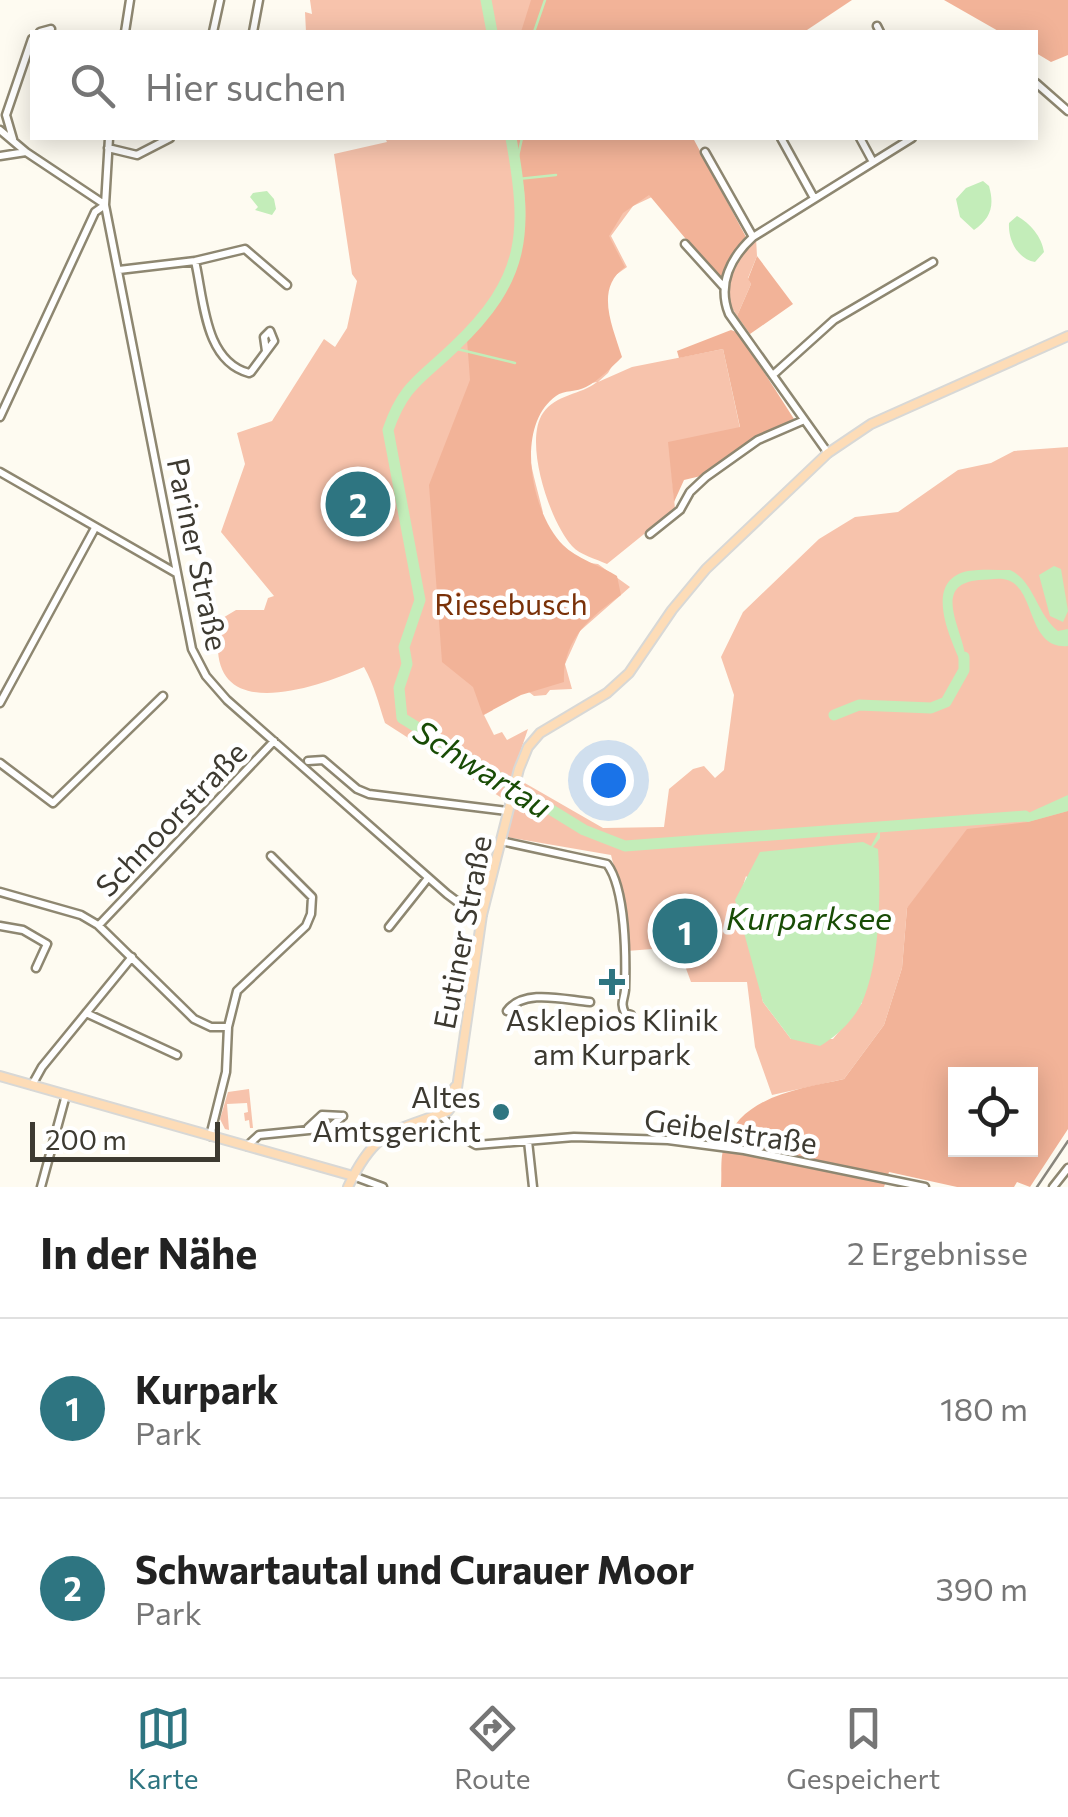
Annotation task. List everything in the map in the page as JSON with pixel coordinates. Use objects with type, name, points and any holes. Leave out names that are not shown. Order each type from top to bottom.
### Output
[{"type":"main road","points":[[828,453],[871,424],[1068,336]]},
{"type":"main road","name":"Eutiner Straße","points":[[440,1114],[455,1087],[482,915],[523,758],[540,733],[607,693],[629,673],[706,569],[828,453]]},
{"type":"main road","points":[[0,1076],[353,1176]]},
{"type":"main road","points":[[348,1187],[370,1148],[386,1134],[440,1114]]},
{"type":"street","points":[[125,30],[130,0]]},
{"type":"street","points":[[213,30],[220,0]]},
{"type":"street","points":[[253,30],[259,0]]},
{"type":"street","points":[[13,138],[6,116],[30,46]]},
{"type":"street","points":[[1038,86],[1068,111]]},
{"type":"street","points":[[0,130],[26,152],[106,204],[95,212],[0,417]]},
{"type":"street","name":"Pariner Straße","points":[[109,140],[106,204],[192,649],[199,664],[227,700],[274,742],[428,878],[471,912],[482,915]]},
{"type":"street","points":[[108,148],[137,155],[166,140]]},
{"type":"street","points":[[782,140],[814,198]]},
{"type":"street","points":[[861,140],[873,162]]},
{"type":"street","points":[[724,287],[736,257],[753,236],[909,140]]},
{"type":"street","points":[[0,156],[26,152]]},
{"type":"street","points":[[705,152],[753,236]]},
{"type":"street","points":[[685,244],[724,287],[729,314],[828,453]]},
{"type":"street","points":[[119,270],[195,261],[245,249],[286,285]]},
{"type":"street","points":[[195,261],[209,328],[220,354],[249,374],[266,352]]},
{"type":"street","points":[[774,374],[834,320],[933,262]]},
{"type":"street","points":[[650,534],[680,510],[690,492],[706,478],[758,440],[802,421]]},
{"type":"street","points":[[0,472],[177,574]]},
{"type":"street","points":[[0,702],[96,528]]},
{"type":"street","points":[[0,763],[53,803],[163,696]]},
{"type":"street","name":"Schnoorstraße","points":[[98,925],[274,742]]},
{"type":"street","points":[[308,761],[323,760],[369,794],[508,811]]},
{"type":"street","points":[[501,841],[606,864],[616,880],[623,964],[622,1008],[632,1015]]},
{"type":"street","points":[[210,1136],[226,1072],[228,1027],[238,992],[306,926],[311,914],[312,897],[271,856]]},
{"type":"street","points":[[390,927],[428,878]]},
{"type":"street","points":[[0,892],[81,915],[98,925],[194,1019],[211,1027],[228,1027]]},
{"type":"street","points":[[0,926],[23,930],[47,944],[36,968]]},
{"type":"street","points":[[32,1084],[132,957]]},
{"type":"street","points":[[507,1012],[516,1002],[530,998],[590,1002]]},
{"type":"street","points":[[86,1013],[177,1055]]},
{"type":"street","points":[[41,1187],[66,1095]]},
{"type":"street","name":"Geibelstraße","points":[[440,1114],[463,1138],[476,1145],[629,1138],[703,1143],[925,1187]]},
{"type":"street","points":[[247,1146],[259,1135],[329,1128],[343,1116],[322,1115],[307,1128]]},
{"type":"street","points":[[528,1140],[533,1187]]},
{"type":"street","points":[[1053,1187],[1068,1168]]},
{"type":"street","points":[[353,1176],[383,1187]]},
{"type":"green space","points":[[310,0],[840,0],[798,30],[306,30],[305,12],[312,14]]},
{"type":"green space","points":[[531,0],[852,0],[807,30],[522,30]]},
{"type":"green space","points":[[944,0],[1068,0],[1068,55],[1051,62],[1038,54],[1038,30],[996,30]]},
{"type":"green space","points":[[386,140],[640,140],[654,196],[633,206],[611,236],[627,267],[599,287],[619,354],[598,382],[632,367],[723,349],[740,428],[669,443],[675,509],[607,564],[579,552],[564,535],[548,501],[536,443],[538,426],[548,407],[597,382],[550,393],[538,404],[528,433],[543,513],[486,498],[474,550],[598,564],[630,587],[580,631],[565,664],[572,689],[550,690],[546,695],[534,696],[467,643],[493,710],[484,715],[494,735],[502,732],[507,740],[528,729],[511,779],[603,828],[664,827],[669,789],[693,769],[704,766],[715,778],[724,770],[734,695],[721,657],[743,612],[819,539],[855,517],[898,512],[958,470],[991,463],[1014,451],[1068,447],[1068,822],[907,908],[902,968],[884,1025],[844,1079],[772,1095],[755,1047],[747,982],[691,982],[678,947],[627,951],[626,914],[611,855],[501,836],[508,802],[385,723],[364,667],[314,685],[262,693],[241,688],[225,676],[218,653],[221,619],[236,610],[264,610],[268,598],[274,596],[221,532],[245,464],[237,433],[272,421],[324,339],[335,347],[347,328],[357,281],[352,274],[334,154]],"holes":[[[746,876],[862,1003],[833,1039],[791,1039],[763,1002],[743,886]]]},
{"type":"green space","name":"Riesebusch","points":[[513,140],[694,140],[746,237],[721,281],[649,195],[623,213],[609,236],[625,267],[610,286],[608,297],[622,357],[591,384],[556,396],[543,410],[531,448],[536,492],[552,531],[568,550],[617,576],[621,595],[580,631],[568,654],[564,682],[521,695],[483,715],[473,687],[442,662],[429,485],[470,380],[467,339],[493,308],[518,259],[525,221],[524,191]]},
{"type":"green space","points":[[756,238],[757,256],[748,278],[751,284],[737,316],[728,296],[730,275]]},
{"type":"green space","points":[[757,256],[793,304],[750,334],[737,316],[751,284],[748,279]]},
{"type":"green space","points":[[731,330],[739,333],[794,419],[755,438],[705,475],[684,480],[674,502],[668,442],[740,427],[723,349],[679,358],[677,351]]},
{"type":"green space","points":[[1068,811],[1068,1129],[1030,1187],[1017,1182],[1014,1187],[957,1187],[889,1172],[884,1187],[721,1187],[724,1147],[743,1116],[774,1097],[844,1079],[884,1025],[902,968],[907,908],[967,829],[1028,822]]},
{"type":"green space","points":[[249,1089],[253,1128],[249,1120],[245,1121],[247,1103],[227,1104],[229,1130],[225,1129],[220,1119],[228,1092]]},
{"type":"water","points":[[983,181],[989,186],[991,206],[987,217],[974,230],[960,217],[956,199],[966,188]]},
{"type":"water","points":[[267,191],[274,199],[276,209],[272,215],[255,210],[258,207],[250,197]]},
{"type":"water","points":[[1017,216],[1041,241],[1044,252],[1035,262],[1019,253],[1012,242],[1009,223]]},
{"type":"water","points":[[1054,566],[1061,569],[1068,611],[1063,622],[1050,616],[1039,575]]},
{"type":"water","points":[[1010,570],[1025,582],[1051,624],[1058,631],[1068,629],[1068,646],[1044,638],[1014,583],[1003,579],[979,580],[963,584],[955,593],[953,604],[966,659],[964,670],[944,615],[946,587],[954,577],[968,571]]},
{"type":"water","points":[[1068,795],[1068,811],[1028,822],[1015,819]]},
{"type":"water","name":"Kurparksee","points":[[880,829],[880,838],[873,847],[878,849],[879,866],[876,946],[863,1000],[845,1026],[820,1046],[791,1039],[763,1002],[735,900],[760,852],[863,842],[871,846]]},
{"type":"waterway","name":"Schwartau","points":[[486,0],[492,30]]},
{"type":"waterway","points":[[535,30],[545,0]]},
{"type":"waterway","name":"Schwartau","points":[[511,140],[520,227],[509,275],[478,322],[407,392],[388,430],[420,600],[404,647],[407,664],[399,688],[402,718],[584,830],[625,846],[1025,816]]},
{"type":"waterway","points":[[516,165],[522,140]]},
{"type":"waterway","points":[[518,179],[556,175]]},
{"type":"waterway","points":[[453,348],[515,363]]},
{"type":"waterway","points":[[834,715],[859,705],[931,708],[946,702],[964,670],[964,657]]},
{"type":"railway","points":[[1037,1187],[1068,1141]]},
{"type":"place","name":"Schwartautal und Curauer Moor","points":[[358,504]]},
{"type":"place","name":"Kurpark","points":[[685,931]]},
{"type":"place","name":"Asklepios Klinik am Kurpark","points":[[612,982]]},
{"type":"place","name":"Altes Amtsgericht","points":[[501,1112]]}]
